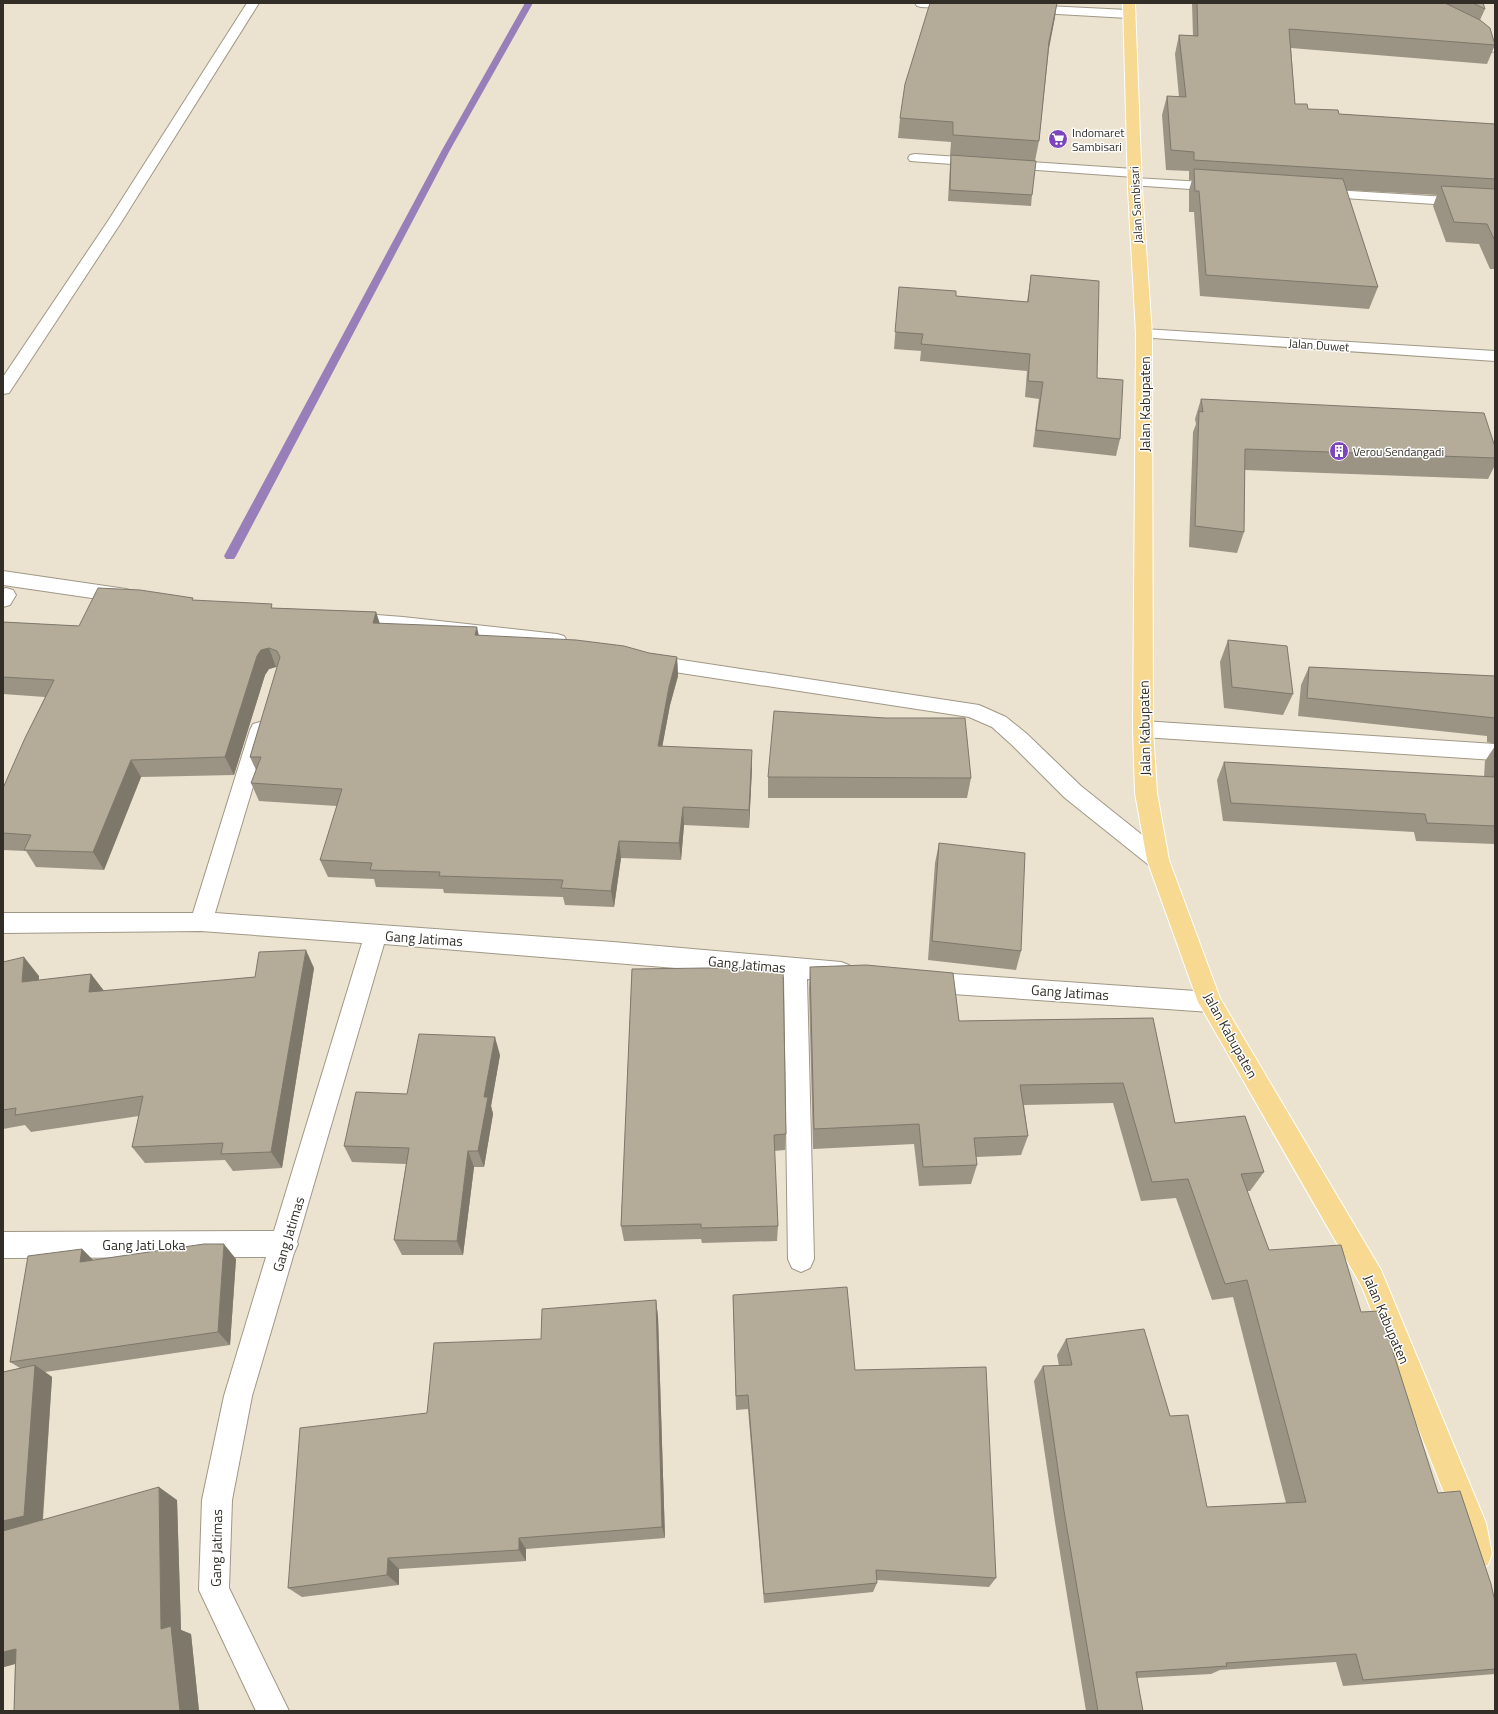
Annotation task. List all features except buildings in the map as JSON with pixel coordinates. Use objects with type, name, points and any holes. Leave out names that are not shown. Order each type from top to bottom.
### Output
[{"type":"main road","name":"Jalan Sambisari","points":[[1128,7],[1135,177],[1144,334]]},
{"type":"main road","name":"Jalan Kabupaten","points":[[1144,334],[1143,729],[1146,793],[1158,860],[1210,1002],[1372,1279],[1471,1523],[1482,1575]]},
{"type":"street","points":[[3,389],[115,221],[253,3]]},
{"type":"street","points":[[921,3],[968,6]]},
{"type":"street","points":[[1082,3],[1128,7]]},
{"type":"street","points":[[1417,3],[1431,13],[1477,34],[1495,48]]},
{"type":"street","points":[[1016,9],[1128,7]]},
{"type":"street","points":[[1477,34],[1495,33]]},
{"type":"street","points":[[915,158],[1135,177],[1237,188]]},
{"type":"street","points":[[1307,192],[1495,204]]},
{"type":"street","name":"Jalan Duwet","points":[[1144,334],[1495,356]]},
{"type":"street","points":[[4,591],[147,600]]},
{"type":"street","points":[[334,619],[403,624],[576,644]]},
{"type":"street","points":[[628,656],[659,664],[972,710],[999,722],[1020,740],[1072,792],[1158,860]]},
{"type":"street","points":[[201,922],[265,712]]},
{"type":"street","points":[[1143,729],[1495,752]]},
{"type":"street","points":[[3,923],[201,922],[376,934]]},
{"type":"street","name":"Gang Jatimas","points":[[273,1711],[214,1590],[217,1500],[238,1396],[285,1244],[376,934],[795,968],[861,975]]},
{"type":"street","points":[[795,968],[801,1259]]},
{"type":"street","name":"Gang Jatimas","points":[[899,979],[1210,1002]]},
{"type":"street","name":"Gang Jati Loka","points":[[3,1245],[285,1244]]},
{"type":"waterway","points":[[230,556],[446,150],[529,3]]},
{"type":"place","name":"Indomaret Sambisari","points":[[1058,139]]},
{"type":"place","name":"Verou Sendangadi","points":[[1339,451]]}]
